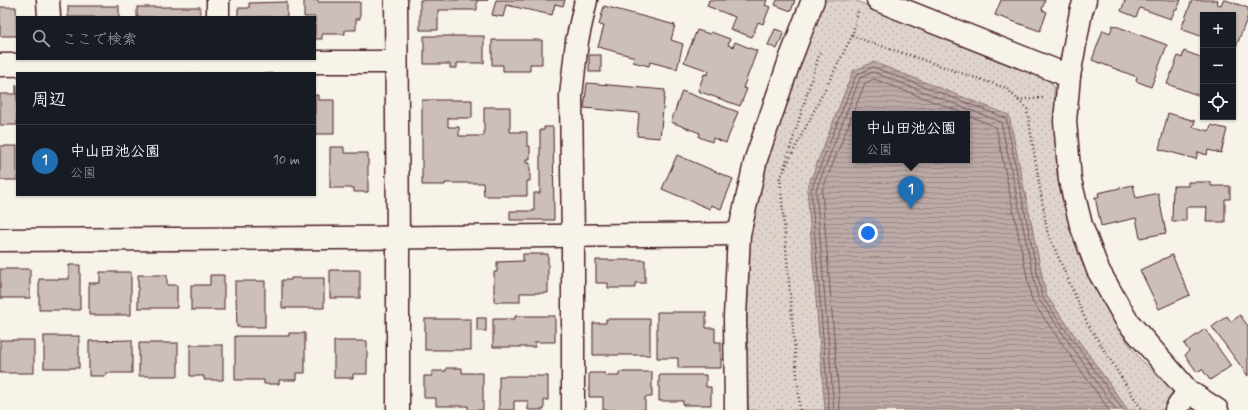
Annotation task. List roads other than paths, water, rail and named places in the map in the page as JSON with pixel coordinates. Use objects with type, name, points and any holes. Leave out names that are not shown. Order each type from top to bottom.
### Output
[{"type":"street","points":[[48,0],[49,16]]},
{"type":"street","points":[[218,0],[218,16]]},
{"type":"street","points":[[396,0],[398,410]]},
{"type":"street","points":[[573,410],[571,96],[577,41],[586,0]]},
{"type":"street","points":[[736,410],[735,317],[739,234],[756,159],[812,0]]},
{"type":"street","points":[[1085,0],[1081,12],[1069,76],[1065,121],[1070,180],[1081,225],[1098,270],[1127,321],[1188,391],[1217,410]]},
{"type":"street","points":[[869,4],[1069,76]]},
{"type":"street","points":[[0,65],[49,62],[218,60],[396,62]]},
{"type":"street","points":[[0,240],[573,237],[739,234]]},
{"type":"street","points":[[1176,410],[1188,391]]},
{"type":"water","points":[[873,62],[1009,115],[1046,295],[1128,410],[825,410],[807,189],[853,71]]},
{"type":"place","name":"中山田池公園","points":[[911,209]]}]
